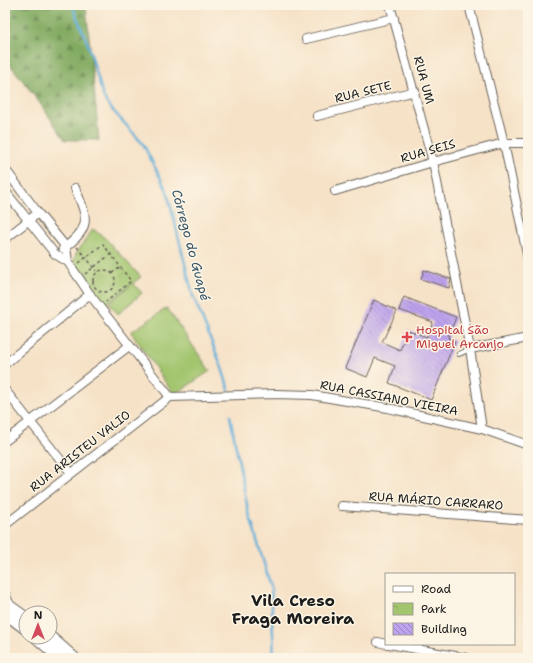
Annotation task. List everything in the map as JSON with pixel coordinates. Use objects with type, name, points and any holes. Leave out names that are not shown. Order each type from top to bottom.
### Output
[{"type":"main road","points":[[7,609],[18,614]]},
{"type":"main road","points":[[7,609],[18,621]]},
{"type":"main road","points":[[48,645],[66,657]]},
{"type":"main road","points":[[56,645],[66,657]]},
{"type":"street","name":"RUA UM","points":[[390,5],[415,91],[432,162],[470,349],[482,429]]},
{"type":"street","points":[[469,5],[504,143],[528,259]]},
{"type":"street","points":[[306,39],[394,18]]},
{"type":"street","name":"RUA SETE","points":[[317,116],[415,91]]},
{"type":"street","name":"RUA SEIS","points":[[335,191],[432,162],[504,143],[528,143]]},
{"type":"street","points":[[5,169],[38,213],[69,244],[68,262]]},
{"type":"street","points":[[55,254],[81,233],[85,226],[84,210],[75,188]]},
{"type":"street","points":[[5,191],[55,254],[68,262],[129,346],[170,397]]},
{"type":"street","points":[[5,239],[38,213]]},
{"type":"street","points":[[5,364],[90,294]]},
{"type":"street","points":[[470,349],[528,338]]},
{"type":"street","points":[[5,441],[129,346]]},
{"type":"street","points":[[5,390],[71,473]]},
{"type":"street","name":"RUA CASSIANO VIEIRA","points":[[170,397],[240,394],[312,395],[388,408],[482,429],[528,445]]},
{"type":"street","name":"RUA ARISTEU VALIO","points":[[5,525],[170,397]]},
{"type":"street","name":"RUA MÁRIO CARRARO","points":[[342,506],[528,520]]},
{"type":"street","points":[[5,594],[7,609]]},
{"type":"street","points":[[395,645],[466,658]]},
{"type":"lane","points":[[459,354],[470,349]]},
{"type":"path","points":[[69,244],[86,257],[98,271]]},
{"type":"path","points":[[78,267],[79,263],[103,244],[131,281],[100,307]]},
{"type":"path","points":[[84,274],[111,254]]},
{"type":"path","points":[[112,273],[121,267]]},
{"type":"path","points":[[81,271],[99,291],[110,290],[115,281],[112,273],[107,270],[98,271],[92,279],[93,284]]},
{"type":"green space","points":[[5,5],[86,5],[99,140],[65,140],[39,102],[5,58]]},
{"type":"green space","points":[[93,229],[106,239],[141,277],[106,304],[73,263],[76,254]]},
{"type":"green space","points":[[133,283],[142,293],[118,314],[109,304]]},
{"type":"green space","points":[[167,308],[210,371],[174,395],[131,332]]},
{"type":"building","points":[[424,270],[451,279],[449,288],[421,279]]},
{"type":"building","points":[[404,297],[456,317],[448,338],[455,341],[431,400],[389,383],[395,366],[375,358],[367,377],[345,368],[374,300],[397,311],[382,342],[400,350],[408,330],[427,337],[433,322],[399,310]]},
{"type":"waterway","name":"Córrego do Guapé","points":[[72,5],[89,47],[103,96],[108,105],[143,144],[167,191],[193,296],[221,365],[229,390]]},
{"type":"waterway","name":"Córrego do Guapé","points":[[230,416],[248,510],[271,587],[274,658]]},
{"type":"place","name":"Hospital São Miguel Arcanjo","points":[[407,337]]},
{"type":"district","name":"Vila Creso Fraga Moreira","points":[[293,609]]}]
